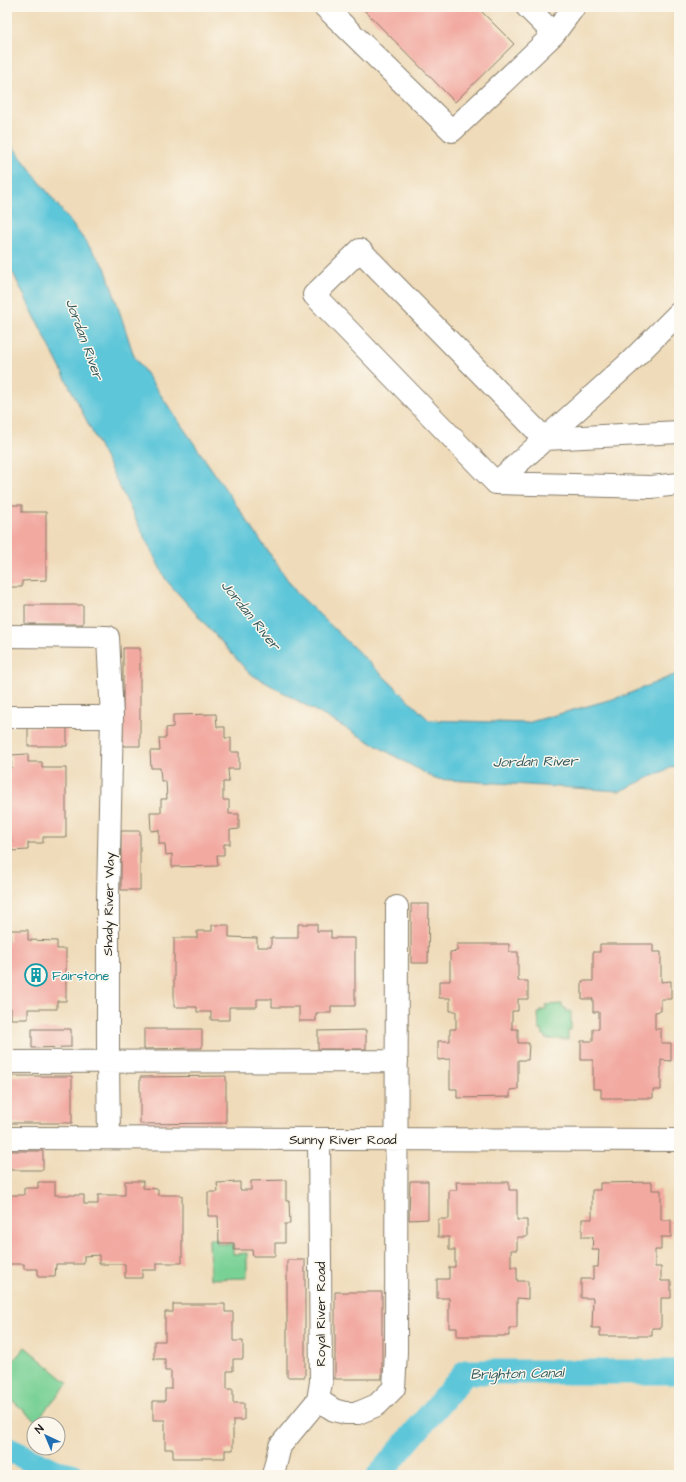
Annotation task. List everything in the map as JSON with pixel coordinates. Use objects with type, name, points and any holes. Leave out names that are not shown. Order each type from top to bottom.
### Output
[{"type":"street","points":[[325,7],[452,131],[554,34],[574,7]]},
{"type":"street","points":[[527,7],[554,34]]},
{"type":"street","points":[[679,432],[545,439],[360,250],[314,295],[496,483],[651,487],[679,484]]},
{"type":"street","points":[[496,483],[629,363],[679,313]]},
{"type":"street","name":"Shady River Way","points":[[7,636],[108,637],[112,717],[108,897],[108,1062],[110,1138]]},
{"type":"street","points":[[7,717],[112,717]]},
{"type":"street","points":[[273,1475],[280,1446],[318,1400],[345,1413],[358,1413],[377,1405],[394,1388],[396,1352],[397,907]]},
{"type":"street","points":[[7,1062],[397,1062]]},
{"type":"street","name":"Sunny River Road","points":[[7,1138],[679,1140]]},
{"type":"street","name":"Royal River Road","points":[[318,1400],[321,1382],[319,1139]]},
{"type":"green space","points":[[562,1004],[562,1007],[566,1008],[566,1011],[571,1011],[571,1030],[568,1030],[568,1039],[546,1039],[546,1036],[543,1035],[542,1030],[539,1030],[538,1013],[541,1013],[541,1010],[546,1010],[546,1005]]},
{"type":"green space","points":[[209,1239],[217,1239],[217,1244],[233,1244],[233,1254],[247,1253],[247,1278],[210,1279]]},
{"type":"green space","points":[[25,1347],[68,1383],[40,1416],[30,1416],[7,1396],[7,1368]]},
{"type":"water","name":"Jordan River","points":[[7,139],[105,267],[134,356],[296,592],[429,720],[527,723],[623,696],[679,673],[679,764],[620,791],[435,779],[249,673],[166,580],[14,275],[7,265]]},
{"type":"building","points":[[361,7],[477,7],[514,44],[455,102]]},
{"type":"building","points":[[7,505],[22,505],[22,512],[46,512],[46,580],[22,581],[22,587],[7,587]]},
{"type":"building","points":[[25,605],[83,605],[83,624],[25,624]]},
{"type":"building","points":[[123,648],[140,648],[140,746],[123,746]]},
{"type":"building","points":[[216,714],[217,727],[225,727],[225,738],[231,738],[231,752],[239,752],[239,769],[228,769],[229,782],[223,782],[223,800],[229,800],[229,814],[239,814],[239,829],[230,830],[230,844],[224,844],[224,855],[217,855],[218,866],[172,867],[172,854],[166,855],[165,844],[159,844],[159,830],[151,831],[150,812],[161,812],[161,799],[167,799],[166,781],[161,781],[160,768],[151,768],[150,751],[160,751],[159,738],[166,738],[166,728],[173,727],[173,715]]},
{"type":"building","points":[[28,727],[67,727],[67,746],[28,746]]},
{"type":"building","points":[[28,754],[28,762],[42,762],[42,768],[66,768],[66,837],[43,837],[43,843],[28,843],[28,850],[11,851],[11,837],[7,838],[7,768],[11,768],[11,755]]},
{"type":"building","points":[[121,831],[140,831],[140,890],[121,890]]},
{"type":"building","points":[[411,904],[429,904],[428,963],[411,963]]},
{"type":"building","points":[[298,924],[317,924],[317,931],[331,931],[331,938],[355,938],[355,1006],[331,1006],[331,1013],[316,1013],[316,1021],[299,1021],[299,1007],[272,1007],[272,999],[257,999],[257,1007],[229,1007],[229,1020],[211,1020],[211,1012],[197,1012],[197,1007],[174,1007],[174,938],[197,938],[197,931],[212,931],[212,925],[229,925],[229,937],[257,938],[257,947],[271,947],[271,938],[298,938]]},
{"type":"building","name":"Fairstone","points":[[10,930],[28,930],[28,940],[57,941],[57,949],[66,949],[66,1001],[57,1001],[57,1009],[28,1009],[28,1019],[11,1019],[11,1008],[7,1008],[7,941],[10,941]]},
{"type":"building","points":[[457,944],[509,944],[509,952],[518,952],[518,981],[528,981],[528,999],[518,999],[518,1011],[512,1011],[512,1029],[518,1029],[518,1043],[529,1043],[528,1060],[518,1060],[518,1089],[510,1090],[510,1097],[457,1098],[457,1089],[450,1089],[450,1059],[438,1060],[438,1041],[450,1041],[450,1029],[456,1029],[456,1011],[450,1011],[450,998],[439,998],[439,981],[450,981],[450,952],[457,951]]},
{"type":"building","points":[[600,944],[653,944],[653,952],[661,952],[661,982],[671,981],[671,999],[661,999],[661,1011],[655,1012],[655,1029],[661,1029],[661,1043],[671,1043],[671,1061],[661,1060],[661,1090],[653,1090],[653,1098],[601,1098],[601,1089],[593,1089],[593,1060],[581,1060],[581,1041],[593,1041],[593,1029],[599,1029],[599,1012],[593,1012],[593,999],[582,999],[582,981],[593,981],[593,952],[600,952]]},
{"type":"building","points":[[32,1029],[71,1029],[71,1047],[32,1048]]},
{"type":"building","points":[[144,1029],[202,1029],[202,1048],[144,1049]]},
{"type":"building","points":[[366,1030],[366,1049],[318,1049],[318,1031]]},
{"type":"building","points":[[7,1076],[72,1076],[72,1123],[7,1123]]},
{"type":"building","points":[[226,1076],[226,1123],[140,1124],[140,1077]]},
{"type":"building","points":[[7,1151],[43,1151],[43,1170],[7,1170]]},
{"type":"building","points":[[286,1180],[286,1201],[289,1201],[290,1224],[285,1224],[285,1243],[275,1243],[275,1256],[253,1256],[252,1250],[234,1250],[234,1243],[219,1243],[218,1216],[208,1216],[208,1192],[218,1192],[217,1183],[240,1182],[240,1190],[251,1190],[251,1181]]},
{"type":"building","points":[[125,1181],[143,1181],[143,1188],[158,1189],[158,1195],[182,1195],[182,1263],[157,1263],[157,1270],[142,1270],[142,1278],[125,1278],[125,1264],[99,1264],[99,1255],[84,1256],[84,1264],[56,1264],[55,1277],[38,1277],[38,1269],[24,1269],[24,1264],[7,1264],[7,1195],[24,1195],[24,1188],[38,1188],[38,1182],[55,1182],[55,1195],[84,1195],[84,1204],[98,1204],[98,1195],[125,1195]]},
{"type":"building","points":[[410,1181],[428,1181],[428,1219],[409,1220]]},
{"type":"building","points":[[456,1182],[509,1182],[509,1190],[517,1190],[517,1220],[527,1220],[527,1237],[517,1237],[517,1250],[511,1250],[511,1267],[517,1267],[517,1281],[528,1281],[528,1299],[517,1298],[517,1328],[509,1328],[509,1336],[457,1336],[457,1328],[449,1328],[449,1298],[437,1298],[437,1279],[449,1279],[449,1267],[455,1267],[455,1250],[449,1250],[449,1237],[438,1237],[438,1219],[449,1219],[449,1190],[457,1190]]},
{"type":"building","points":[[652,1182],[652,1190],[661,1190],[661,1220],[671,1220],[671,1237],[661,1237],[661,1250],[655,1250],[655,1267],[661,1267],[661,1281],[671,1281],[671,1298],[661,1298],[661,1328],[652,1328],[652,1336],[600,1336],[600,1328],[592,1328],[593,1298],[581,1298],[581,1279],[593,1279],[593,1267],[598,1267],[599,1250],[592,1250],[593,1237],[582,1237],[582,1219],[592,1219],[592,1190],[600,1190],[600,1183]]},
{"type":"building","points":[[287,1260],[305,1260],[305,1377],[287,1377]]},
{"type":"building","points":[[335,1292],[382,1292],[382,1379],[335,1379]]},
{"type":"building","points":[[173,1304],[225,1304],[225,1312],[233,1312],[233,1341],[243,1341],[243,1359],[233,1359],[233,1371],[227,1371],[227,1389],[233,1389],[233,1403],[244,1403],[244,1420],[233,1420],[233,1450],[225,1450],[225,1458],[173,1458],[173,1449],[165,1449],[165,1420],[153,1420],[153,1401],[165,1401],[165,1389],[171,1389],[171,1371],[165,1371],[165,1359],[154,1359],[154,1341],[165,1341],[165,1312],[173,1312]]},
{"type":"waterway","name":"Brighton Canal","points":[[379,1475],[466,1372],[679,1372]]},
{"type":"waterway","name":"Brighton Canal","points":[[7,1449],[57,1472],[72,1475]]},
{"type":"place","name":"Fairstone","points":[[36,975]]}]
